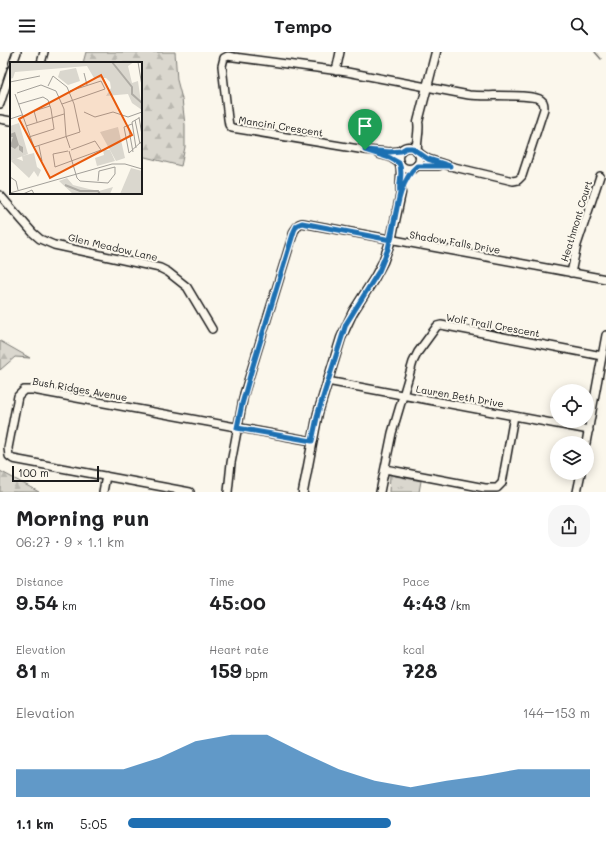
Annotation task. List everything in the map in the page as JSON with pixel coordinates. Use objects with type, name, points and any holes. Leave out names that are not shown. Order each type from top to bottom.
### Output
[{"type":"street","points":[[13,62],[17,52]]},
{"type":"street","points":[[41,62],[44,52]]},
{"type":"street","points":[[336,71],[340,52]]},
{"type":"street","points":[[303,492],[318,413],[346,324],[379,271],[391,240],[402,177],[398,158],[410,140],[418,122],[436,52]]},
{"type":"street","name":"Mancini Crescent","points":[[402,150],[390,152],[365,150],[265,132],[232,128],[229,125],[222,66],[224,58],[228,56],[336,71],[478,96],[526,96],[540,99],[543,102],[544,109],[522,176],[518,180],[513,181],[450,166]]},
{"type":"street","points":[[0,104],[10,73]]},
{"type":"street","points":[[0,119],[10,121]]},
{"type":"street","points":[[400,193],[407,178],[420,160],[416,142],[419,126],[418,122]]},
{"type":"street","points":[[402,150],[410,147],[428,159],[450,166]]},
{"type":"street","name":"Mancini Crescent","points":[[365,150],[390,158],[399,164]]},
{"type":"street","points":[[399,164],[407,169],[416,167],[450,166]]},
{"type":"street","name":"Heathmont Court","points":[[570,273],[577,245],[600,176]]},
{"type":"street","name":"Glen Meadow Lane","points":[[0,195],[40,239],[54,245],[151,266],[168,272],[187,287],[212,328]]},
{"type":"street","name":"Shadow Falls Drive","points":[[237,428],[251,372],[297,225],[302,223],[606,279]]},
{"type":"street","name":"Wolf Trail Crescent","points":[[380,492],[392,433],[413,362],[434,328],[441,325],[602,356]]},
{"type":"street","points":[[588,436],[606,335]]},
{"type":"street","name":"Lauren Beth Drive","points":[[327,381],[589,430]]},
{"type":"street","name":"Bush Ridges Avenue","points":[[190,492],[13,459],[9,456],[8,448],[18,396],[24,390],[33,390],[312,441]]},
{"type":"street","points":[[385,469],[485,488],[497,488],[502,483],[514,416]]},
{"type":"street","points":[[228,492],[237,428]]},
{"type":"street","points":[[103,492],[106,476]]},
{"type":"street","points":[[577,492],[580,480]]},
{"type":"green space","points":[[86,52],[175,52],[177,80],[182,99],[185,125],[185,147],[181,166],[142,156],[142,62],[83,62]]},
{"type":"green space","points":[[0,341],[30,358],[15,357],[0,370]]},
{"type":"green space","points":[[0,471],[39,492],[0,492]]},
{"type":"green space","points":[[390,475],[421,481],[419,492],[389,492]]},
{"type":"waterway","points":[[595,52],[601,59]]},
{"type":"route","points":[[365,150],[390,152],[401,151],[409,147],[416,150],[428,159],[450,166],[417,166],[410,173],[400,193],[393,230],[391,240],[302,223],[297,225],[251,372],[237,428],[312,441],[318,413],[346,324],[379,271],[388,249],[391,240],[400,193],[402,172],[399,163],[390,158],[365,150]]}]
